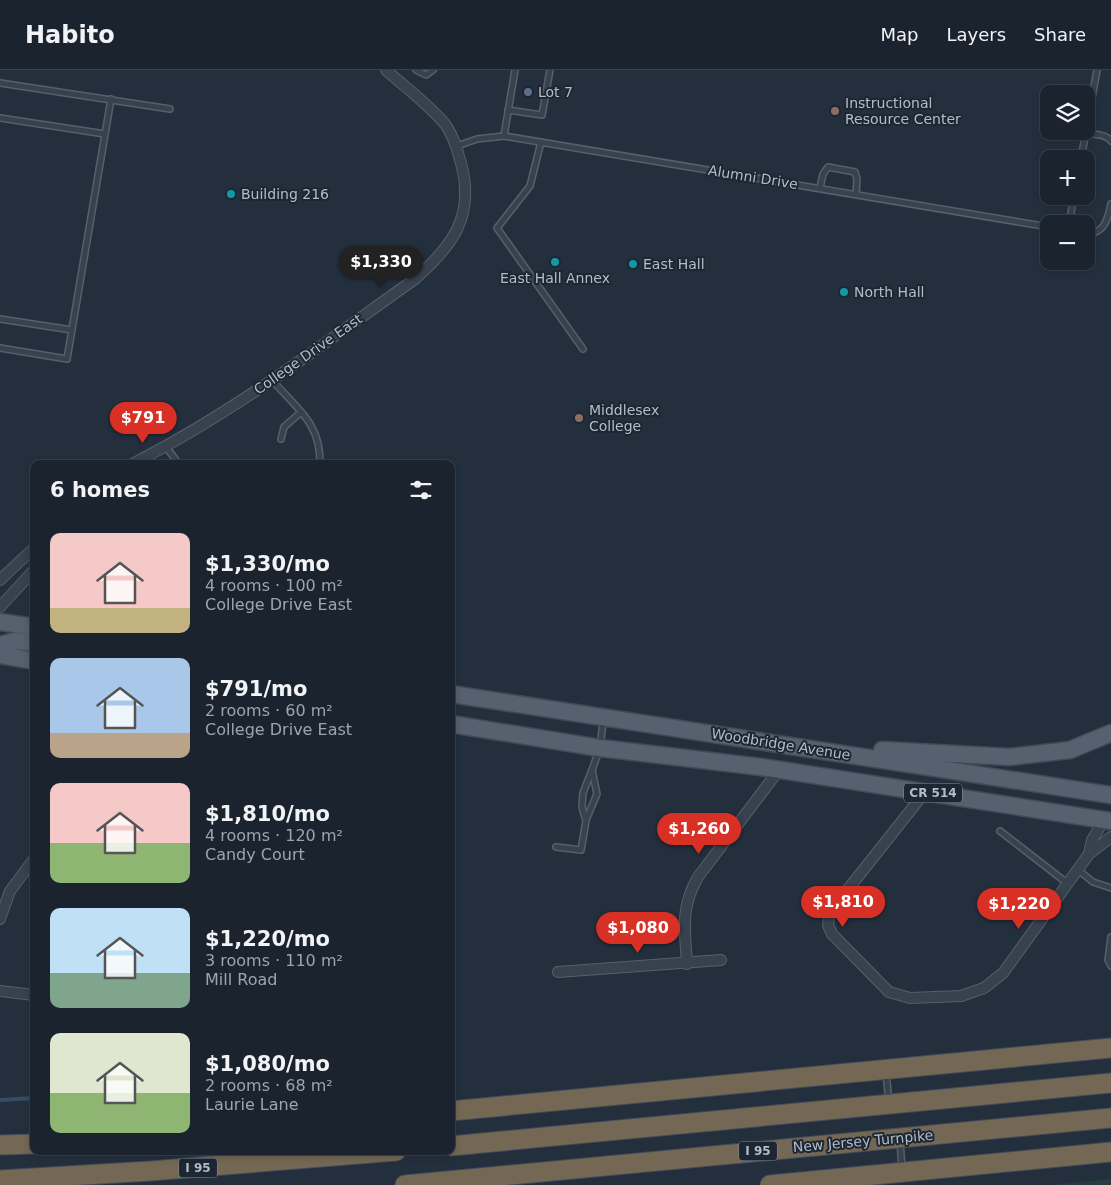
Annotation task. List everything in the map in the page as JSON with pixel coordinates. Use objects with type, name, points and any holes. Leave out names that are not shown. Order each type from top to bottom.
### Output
[{"type":"highway","points":[[455,1111],[1111,1048]]},
{"type":"highway","points":[[455,1146],[1111,1083]]},
{"type":"highway","name":"New Jersey Turnpike","points":[[405,1185],[1111,1118]]},
{"type":"highway","points":[[0,1145],[30,1144]]},
{"type":"highway","points":[[770,1185],[1111,1152]]},
{"type":"highway","name":"I 95","points":[[0,1180],[197,1168],[349,1155]]},
{"type":"main road","points":[[0,622],[30,626]]},
{"type":"main road","points":[[0,645],[15,640],[30,642]]},
{"type":"main road","points":[[0,656],[30,660]]},
{"type":"main road","name":"Woodbridge Avenue","points":[[455,695],[1111,795]]},
{"type":"main road","name":"Woodbridge Avenue","points":[[455,725],[600,748],[779,770],[1108,821]]},
{"type":"main road","points":[[792,746],[1009,757],[1070,750],[1111,734]]},
{"type":"street","name":"College Drive East","points":[[140,460],[166,447],[272,380],[415,279],[435,261],[452,241],[463,216],[465,197],[465,182],[457,146],[445,126],[432,110],[386,70]]},
{"type":"street","points":[[151,460],[166,447]]},
{"type":"street","points":[[0,580],[30,552]]},
{"type":"street","points":[[0,607],[30,574]]},
{"type":"street","points":[[686,964],[685,912],[688,894],[698,877],[779,770]]},
{"type":"street","points":[[925,792],[830,912],[828,925],[832,934],[889,992],[910,998],[961,996],[984,988],[1003,973],[1089,854],[1111,837]]},
{"type":"street","points":[[1089,854],[1092,840],[1108,821]]},
{"type":"street","points":[[0,919],[10,891],[30,864]]},
{"type":"street","points":[[558,972],[721,960]]},
{"type":"street","points":[[0,990],[30,994]]},
{"type":"lane","points":[[416,70],[426,75],[433,70]]},
{"type":"lane","points":[[504,136],[515,70]]},
{"type":"lane","points":[[508,110],[542,116],[550,70]]},
{"type":"lane","points":[[1094,85],[1096,70]]},
{"type":"lane","points":[[0,83],[170,110]]},
{"type":"lane","points":[[0,348],[67,359],[110,99]]},
{"type":"lane","points":[[0,118],[105,134]]},
{"type":"lane","points":[[1095,135],[1109,138],[1111,141]]},
{"type":"lane","name":"Alumni Drive","points":[[457,146],[478,139],[504,136],[1040,225]]},
{"type":"lane","points":[[541,142],[530,186],[497,228],[582,349]]},
{"type":"lane","points":[[820,188],[823,174],[828,167],[855,172],[857,179],[856,194]]},
{"type":"lane","points":[[1095,232],[1103,227],[1107,221],[1111,204]]},
{"type":"lane","points":[[0,319],[72,330]]},
{"type":"lane","points":[[272,380],[314,426],[320,448],[320,460]]},
{"type":"lane","points":[[281,439],[284,427],[300,412]]},
{"type":"lane","points":[[166,447],[176,460]]},
{"type":"lane","points":[[586,821],[582,807],[583,793],[600,748],[604,718]]},
{"type":"lane","points":[[556,846],[581,850],[586,821],[598,794],[592,770]]},
{"type":"lane","points":[[1000,831],[1068,883]]},
{"type":"lane","points":[[1077,870],[1093,882],[1111,888]]},
{"type":"lane","points":[[1111,937],[1108,960],[1111,966]]},
{"type":"lane","points":[[886,1070],[889,1104]]},
{"type":"lane","points":[[899,1138],[902,1172]]},
{"type":"green space","points":[[1111,1179],[1111,1185],[1050,1185]]},
{"type":"waterway","points":[[0,1100],[30,1098]]},
{"type":"place","name":"Lot 7","points":[[528,92]]},
{"type":"place","name":"Instructional Resource Center","points":[[835,111]]},
{"type":"place","name":"Building 216","points":[[231,194]]},
{"type":"place","name":"East Hall Annex","points":[[555,262]]},
{"type":"place","name":"East Hall","points":[[633,264]]},
{"type":"place","name":"North Hall","points":[[844,292]]},
{"type":"place","name":"Middlesex College","points":[[579,418]]}]
